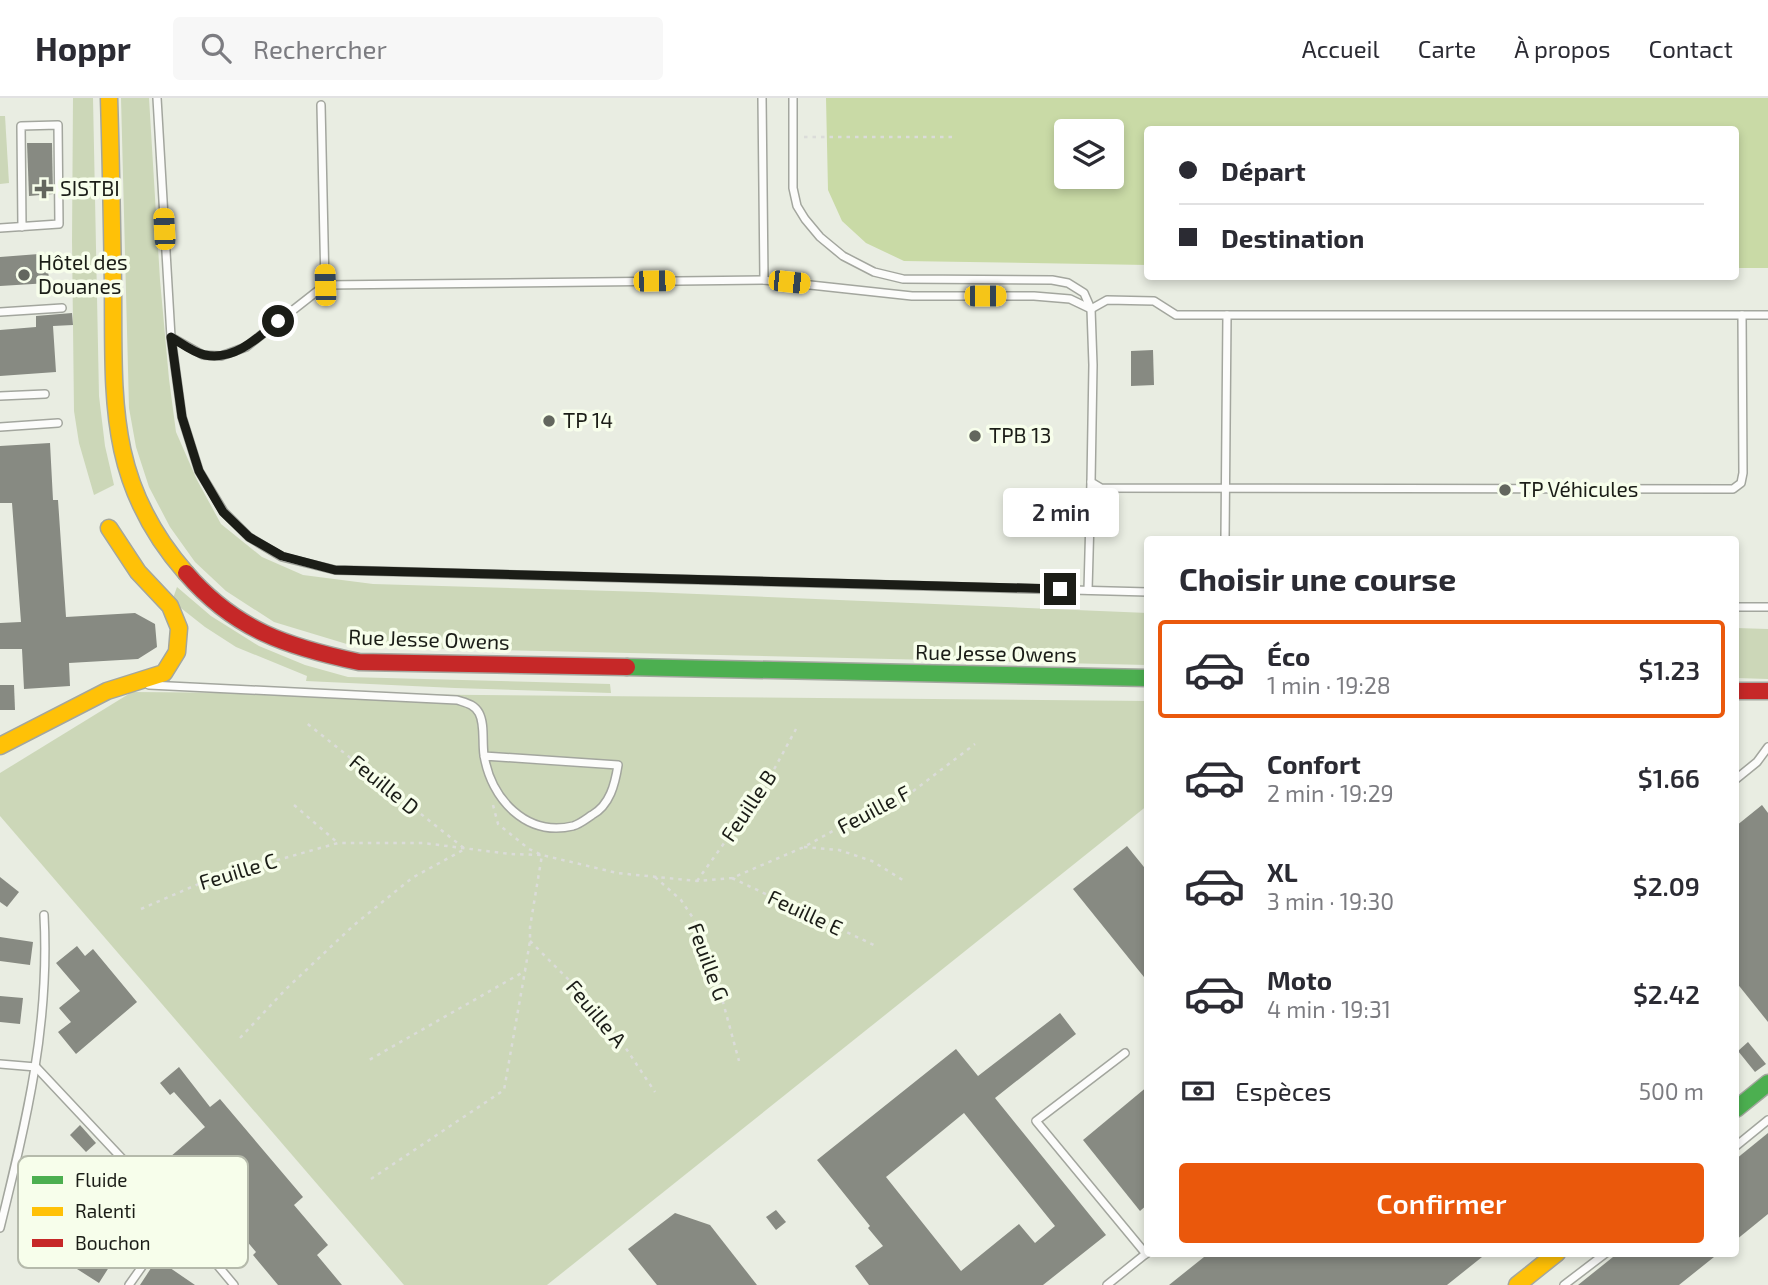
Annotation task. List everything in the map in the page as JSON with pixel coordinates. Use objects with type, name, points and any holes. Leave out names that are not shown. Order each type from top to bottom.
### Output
[{"type":"main road","name":"Rue Jesse Owens","points":[[109,98],[115,402],[122,454],[137,497],[160,543],[188,577],[220,607],[263,634],[306,650],[359,662],[1144,678]]},
{"type":"main road","points":[[0,746],[107,691],[164,673],[177,652],[179,628],[170,606],[138,572],[109,528]]},
{"type":"main road","points":[[1739,691],[1768,691]]},
{"type":"main road","points":[[1739,1107],[1768,1083]]},
{"type":"main road","points":[[1519,1284],[1552,1257]]},
{"type":"lane","points":[[157,98],[171,337],[182,417],[199,471],[223,512],[249,537],[282,556],[335,570],[1144,592]]},
{"type":"lane","points":[[762,98],[764,280]]},
{"type":"lane","points":[[793,98],[793,188],[797,206],[820,237],[843,256],[874,272],[903,279],[1052,280],[1068,282],[1084,293],[1091,309],[1093,365],[1088,590]]},
{"type":"lane","points":[[321,106],[325,285]]},
{"type":"lane","points":[[0,228],[22,227],[59,224],[58,125],[21,126],[22,227]]},
{"type":"lane","points":[[171,337],[203,355],[221,356],[246,347],[325,285],[764,280],[912,296],[1034,296],[1070,299],[1091,309]]},
{"type":"lane","points":[[1091,309],[1107,300],[1154,301],[1176,316],[1768,315]]},
{"type":"lane","points":[[0,312],[62,308]]},
{"type":"lane","points":[[1225,536],[1227,315]]},
{"type":"lane","points":[[1091,482],[1101,488],[1732,489],[1741,483],[1743,473],[1742,315]]},
{"type":"lane","points":[[0,396],[45,394]]},
{"type":"lane","points":[[0,426],[58,423]]},
{"type":"lane","points":[[1739,607],[1768,607]]},
{"type":"lane","points":[[131,684],[457,700],[472,705],[480,715],[484,756],[492,781],[503,802],[534,825],[552,828],[575,825],[599,811],[614,787],[618,765],[484,756]]},
{"type":"lane","points":[[1739,777],[1757,762],[1768,747]]},
{"type":"lane","points":[[0,1228],[26,1123],[36,1066],[46,966],[44,915]]},
{"type":"lane","points":[[1125,1054],[1036,1121],[1144,1249]]},
{"type":"lane","points":[[0,1064],[36,1066],[120,1156]]},
{"type":"lane","points":[[1739,1144],[1768,1120]]},
{"type":"lane","points":[[1107,1285],[1144,1255]]},
{"type":"lane","points":[[1564,1285],[1600,1257]]},
{"type":"lane","points":[[129,1285],[141,1268]]},
{"type":"lane","points":[[220,1268],[234,1285]]},
{"type":"path","points":[[793,137],[952,137]]},
{"type":"path","name":"Feuille D","points":[[304,721],[465,849]]},
{"type":"path","name":"Feuille B","points":[[697,881],[765,786],[796,729]]},
{"type":"path","name":"Feuille F","points":[[732,878],[804,847],[847,823],[908,795],[975,744]]},
{"type":"path","points":[[492,781],[498,824],[529,849],[542,855],[617,873],[697,881],[732,878]]},
{"type":"path","points":[[294,805],[338,843]]},
{"type":"path","name":"Feuille C","points":[[141,909],[210,879],[338,843],[423,843],[510,855],[542,855]]},
{"type":"path","points":[[804,847],[839,850],[872,861],[906,883]]},
{"type":"path","points":[[240,1038],[286,989],[354,925],[412,878],[465,849]]},
{"type":"path","points":[[370,1179],[504,1090],[526,971],[542,855]]},
{"type":"path","name":"Feuille G","points":[[655,877],[681,900],[695,921],[714,969],[739,1061]]},
{"type":"path","name":"Feuille E","points":[[732,878],[878,947]]},
{"type":"path","name":"Feuille A","points":[[530,941],[614,1032],[655,1092]]},
{"type":"path","points":[[369,1060],[526,971]]},
{"type":"shaded area","points":[[73,98],[93,98],[99,396],[105,446],[114,485],[94,495],[79,443],[74,411]]},
{"type":"shaded area","points":[[121,98],[149,98],[160,280],[176,432],[197,480],[221,524],[262,557],[303,575],[373,584],[648,592],[1144,613],[1144,665],[350,645],[274,622],[226,591],[195,562],[170,527],[149,487],[136,447],[129,408]]},
{"type":"shaded area","points":[[826,98],[1768,98],[1768,268],[1739,268],[1739,126],[1144,126],[1144,265],[904,261],[866,243],[842,221],[828,190]]},
{"type":"shaded area","points":[[0,116],[5,116],[9,183],[0,184]]},
{"type":"shaded area","points":[[177,587],[211,616],[259,646],[305,665],[348,677],[610,684],[611,693],[306,681],[307,676],[236,647],[205,627],[172,601]]},
{"type":"shaded area","points":[[1739,628],[1768,629],[1768,679],[1739,678]]},
{"type":"shaded area","points":[[132,692],[1144,701],[1144,808],[547,1285],[404,1285],[0,816],[0,773]]},
{"type":"building","points":[[27,143],[52,143],[53,194],[29,196]]},
{"type":"building","name":"Hôtel des Douanes","points":[[52,253],[48,267],[49,283],[0,286],[0,257]]},
{"type":"building","points":[[72,313],[73,325],[53,326],[56,372],[0,376],[0,330],[36,327],[36,316]]},
{"type":"building","points":[[1153,350],[1154,385],[1131,386],[1131,351]]},
{"type":"building","points":[[50,443],[53,500],[58,500],[66,617],[135,613],[155,624],[157,647],[138,659],[69,663],[70,686],[24,689],[22,649],[0,649],[0,623],[21,622],[12,503],[0,503],[0,446]]},
{"type":"building","points":[[0,685],[14,685],[15,710],[0,710]]},
{"type":"building","points":[[1762,805],[1768,813],[1768,1022],[1739,986],[1739,824]]},
{"type":"building","points":[[1127,846],[1144,867],[1144,977],[1073,889]]},
{"type":"building","points":[[0,877],[19,892],[7,907],[0,902]]},
{"type":"building","points":[[0,937],[33,942],[30,965],[0,961]]},
{"type":"building","points":[[77,946],[85,956],[93,949],[137,1002],[76,1054],[58,1032],[71,1022],[59,1008],[80,991],[56,963]]},
{"type":"building","points":[[0,996],[23,998],[20,1024],[0,1022]]},
{"type":"building","points":[[1060,1013],[1076,1034],[995,1098],[1106,1235],[1043,1285],[869,1285],[855,1266],[883,1246],[817,1160],[956,1049],[978,1076]],"holes":[[[964,1113],[1055,1226],[1035,1243],[1019,1224],[961,1271],[886,1177]]]},
{"type":"building","points":[[1748,1042],[1766,1064],[1755,1072],[1739,1050]]},
{"type":"building","points":[[179,1067],[210,1107],[220,1099],[303,1197],[294,1205],[328,1245],[317,1255],[342,1285],[278,1285],[253,1255],[256,1252],[248,1243],[248,1156],[171,1156],[205,1127],[174,1092],[170,1095],[160,1083]]},
{"type":"building","points":[[1144,1089],[1144,1208],[1140,1211],[1083,1140]]},
{"type":"building","points":[[80,1125],[96,1143],[86,1152],[70,1135]]},
{"type":"building","points":[[1768,1133],[1768,1214],[1739,1238],[1739,1157]]},
{"type":"building","points":[[776,1210],[786,1222],[776,1230],[766,1217]]},
{"type":"building","points":[[675,1213],[710,1225],[757,1285],[657,1285],[628,1249]]},
{"type":"building","points":[[1204,1257],[1482,1257],[1447,1285],[1169,1285]]},
{"type":"building","points":[[1613,1257],[1714,1257],[1679,1285],[1578,1285]]},
{"type":"building","points":[[75,1268],[109,1268],[99,1283]]},
{"type":"building","points":[[151,1268],[170,1268],[195,1285],[140,1285]]},
{"type":"traffic: fast","points":[[627,667],[1144,678]]},
{"type":"traffic: fast","points":[[1739,1107],[1768,1083]]},
{"type":"traffic: slow","points":[[109,98],[115,402],[120,437],[128,472],[141,506],[160,539],[186,573]]},
{"type":"traffic: slow","points":[[0,746],[107,691],[164,673],[177,652],[179,628],[170,606],[138,572],[109,528]]},
{"type":"traffic: slow","points":[[1517,1285],[1552,1257]]},
{"type":"traffic: jam","points":[[186,573],[224,609],[264,633],[309,650],[359,662],[627,667]]},
{"type":"traffic: jam","points":[[1739,691],[1768,691]]},
{"type":"place","name":"SISTBI","points":[[44,189]]},
{"type":"place","name":"Hôtel des Douanes","points":[[24,275]]},
{"type":"place","name":"TP 14","points":[[549,421]]},
{"type":"place","name":"TPB 13","points":[[975,436]]},
{"type":"place","name":"TP Véhicules","points":[[1505,490]]},
{"type":"route","points":[[278,321],[246,347],[221,356],[203,355],[171,337],[182,417],[199,471],[223,512],[249,537],[282,556],[335,570],[1060,589]]}]
